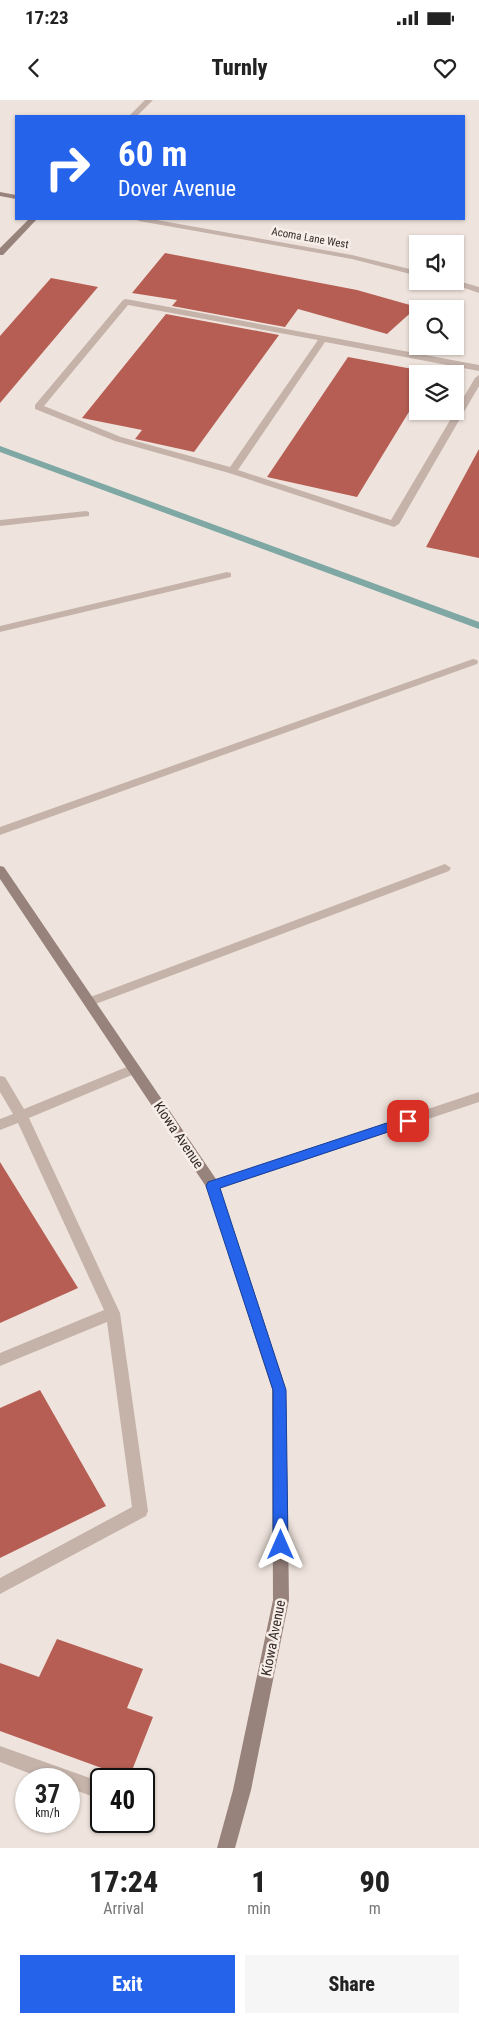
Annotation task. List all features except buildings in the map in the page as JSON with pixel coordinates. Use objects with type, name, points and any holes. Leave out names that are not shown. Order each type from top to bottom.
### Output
[{"type":"street","points":[[134,115],[149,100]]},
{"type":"street","points":[[0,194],[15,197]]},
{"type":"street","points":[[0,253],[31,220]]},
{"type":"street","name":"Acoma Lane West","points":[[145,220],[352,257],[409,272]]},
{"type":"street","points":[[464,286],[479,290]]},
{"type":"street","points":[[479,368],[126,302],[38,408],[118,439],[232,471],[394,524],[479,378]]},
{"type":"street","points":[[232,471],[323,339]]},
{"type":"street","points":[[0,524],[86,514]]},
{"type":"street","points":[[0,629],[227,575]]},
{"type":"street","points":[[0,831],[473,662]]},
{"type":"street","points":[[89,1002],[445,868]]},
{"type":"street","name":"Kiowa Avenue","points":[[0,870],[213,1186],[279,1390],[281,1600],[242,1790],[226,1848]]},
{"type":"street","points":[[0,1125],[134,1069]]},
{"type":"street","points":[[0,1082],[21,1116],[113,1313],[140,1511],[0,1586]]},
{"type":"street","points":[[213,1186],[479,1097]]},
{"type":"street","points":[[0,1360],[113,1313]]},
{"type":"street","points":[[0,1754],[39,1768]]},
{"type":"waterway","points":[[0,449],[479,626]]},
{"type":"route","points":[[281,1545],[279,1390],[213,1186],[408,1121]]}]
